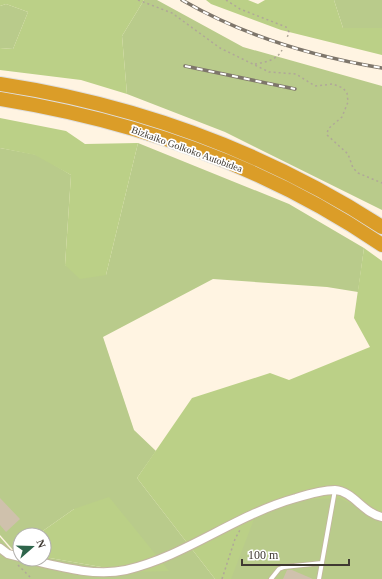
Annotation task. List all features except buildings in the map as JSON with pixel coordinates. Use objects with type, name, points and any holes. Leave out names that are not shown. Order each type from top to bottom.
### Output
[{"type":"highway","name":"Bizkaiko Golkoko Autobidea","points":[[0,84],[65,95],[111,107],[203,136],[269,163],[303,180],[382,227]]},
{"type":"highway","name":"Bizkaiko Golkoko Autobidea","points":[[0,99],[58,109],[127,127],[219,158],[267,179],[306,199],[382,245]]},
{"type":"street","points":[[52,564],[76,569],[111,572],[125,570],[165,556],[266,508],[313,494],[335,490],[347,494],[372,514],[382,517]]},
{"type":"lane","points":[[319,579],[335,490]]},
{"type":"lane","points":[[271,579],[279,569],[284,567],[322,563]]},
{"type":"path","points":[[138,0],[172,13],[220,48],[272,72],[296,74],[315,86],[333,84],[343,88],[347,93],[348,102],[342,117],[328,129],[327,135],[348,154],[353,168],[358,173],[382,183]]},
{"type":"path","points":[[226,0],[240,10],[286,27],[288,32],[287,38]]},
{"type":"path","points":[[255,64],[271,60],[279,56],[282,50]]},
{"type":"path","points":[[222,579],[235,539],[242,527]]},
{"type":"path","points":[[3,552],[32,579]]},
{"type":"green space","points":[[0,0],[144,0],[122,36],[127,94],[81,80],[0,70],[0,48],[13,49],[28,12],[6,4],[0,6]]},
{"type":"green space","points":[[144,0],[157,0],[243,47],[382,86],[382,210],[225,132],[127,94],[122,36]]},
{"type":"green space","points":[[206,0],[248,0],[258,4],[265,0],[334,0],[343,28],[382,28],[382,55],[281,30],[211,4]]},
{"type":"green space","points":[[334,0],[382,0],[382,28],[343,28]]},
{"type":"green space","points":[[6,4],[28,12],[13,49],[0,48],[0,6]]},
{"type":"green space","points":[[0,118],[66,131],[85,144],[138,143],[106,275],[80,279],[65,265],[71,175],[35,155],[0,148]]},
{"type":"green space","points":[[138,143],[289,204],[364,248],[358,292],[327,287],[213,279],[103,337],[134,430],[156,451],[137,478],[215,579],[0,579],[0,537],[12,551],[12,567],[52,567],[52,558],[130,572],[74,509],[48,527],[12,527],[12,549],[0,535],[0,148],[38,155],[71,175],[65,265],[106,275]]},
{"type":"green space","points":[[364,248],[382,261],[382,519],[339,498],[299,500],[256,514],[231,579],[215,579],[137,478],[192,398],[270,373],[289,380],[370,347],[354,318]]},
{"type":"green space","points":[[324,493],[344,495],[382,519],[382,579],[225,579],[255,515]]},
{"type":"green space","points":[[109,497],[169,571],[130,572],[52,558],[52,527],[48,527],[74,509]]},
{"type":"railway","points":[[182,0],[229,24],[279,43],[304,51],[382,68]]},
{"type":"railway","points":[[185,66],[295,89]]}]
